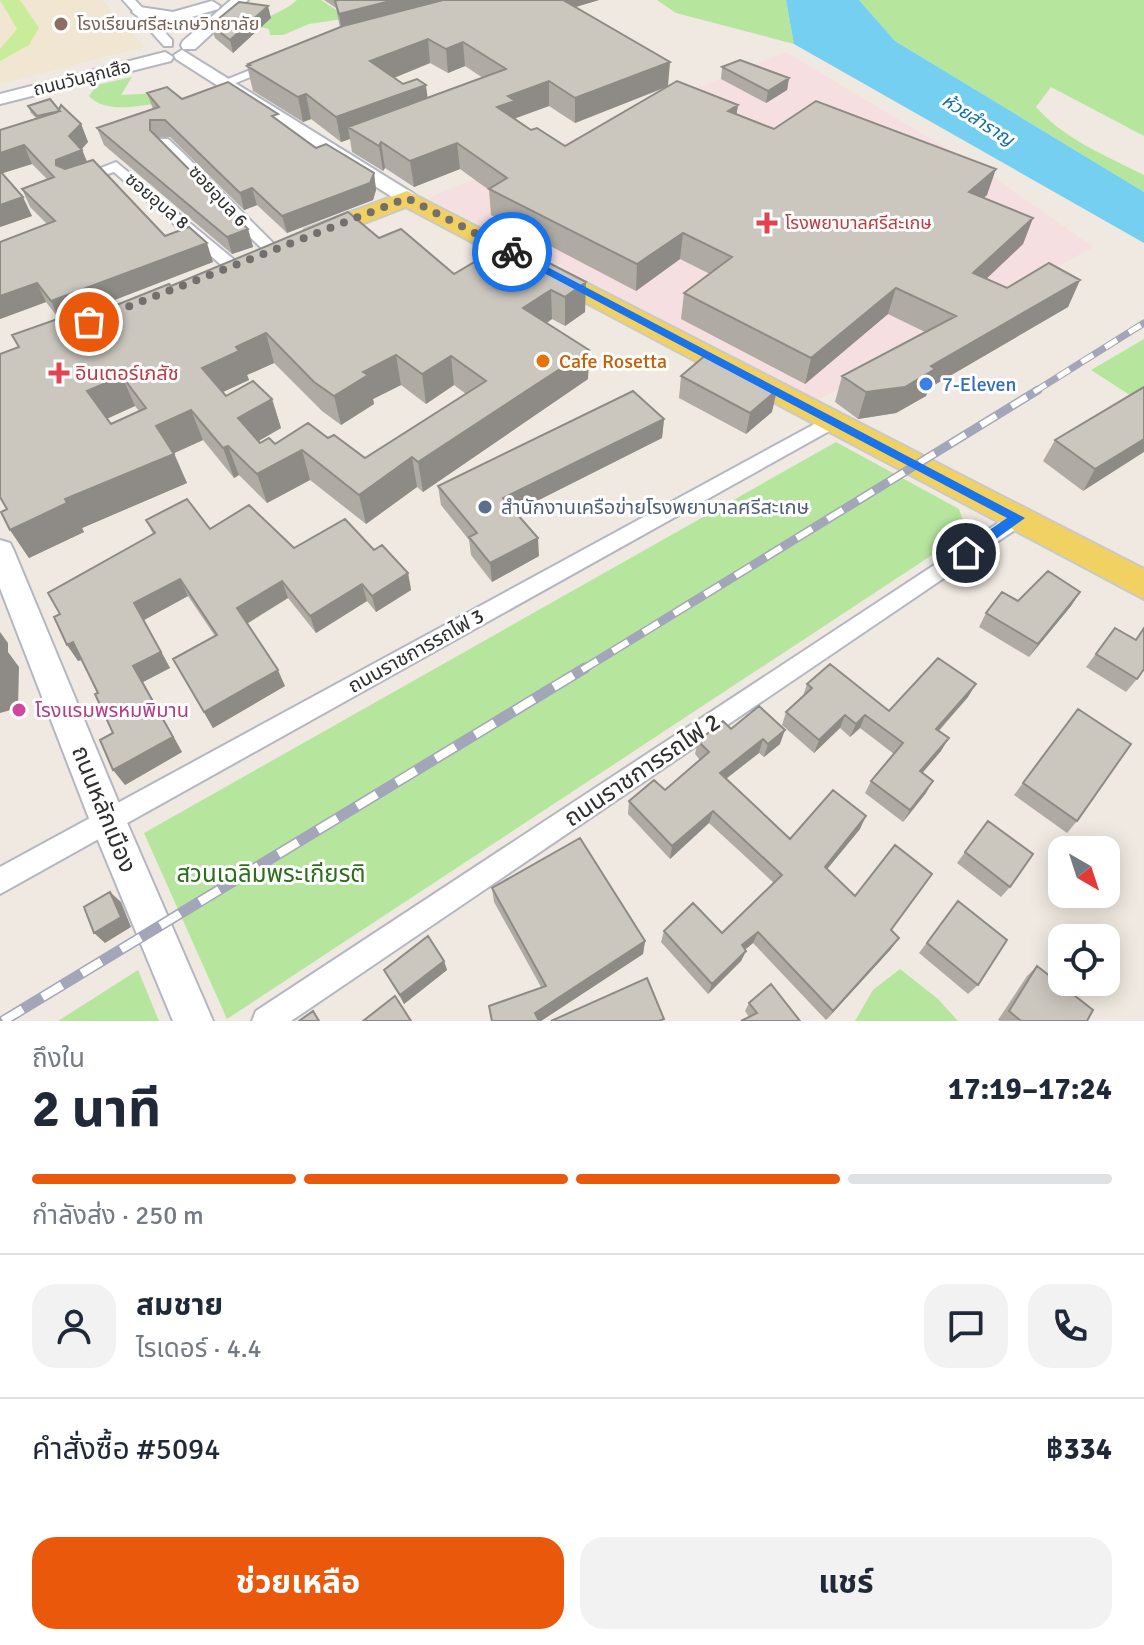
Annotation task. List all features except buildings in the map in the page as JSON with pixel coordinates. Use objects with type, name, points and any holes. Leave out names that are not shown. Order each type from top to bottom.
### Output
[{"type":"main road","points":[[204,277],[407,198],[1144,585]]},
{"type":"street","points":[[173,49],[211,25],[240,0]]},
{"type":"street","points":[[173,49],[191,23],[216,3]]},
{"type":"street","points":[[134,6],[173,17],[216,3]]},
{"type":"street","points":[[134,6],[173,49],[224,83],[340,149],[407,198]]},
{"type":"street","points":[[191,23],[211,25]]},
{"type":"street","name":"ถนนวันลูกเสือ","points":[[0,89],[173,49]]},
{"type":"street","name":"ถนนวันลูกเสือ","points":[[0,99],[173,49]]},
{"type":"street","points":[[224,83],[282,63]]},
{"type":"street","name":"ซอยอุบล 6","points":[[163,142],[272,250]]},
{"type":"street","name":"ซอยอุบล 8","points":[[72,181],[116,166],[232,266]]},
{"type":"street","name":"ถนนราชการรถไฟ 3","points":[[0,881],[833,420]]},
{"type":"street","name":"ถนนราชการรถไฟ 2","points":[[266,1021],[1018,518]]},
{"type":"street","name":"ถนนหลักเมือง","points":[[0,551],[108,821],[193,1021]]},
{"type":"shaded area","name":"โรงเรียนศรีสะเกษวิทยาลัย","points":[[0,0],[102,0],[144,47],[0,84]]},
{"type":"shaded area","name":"โรงพยาบาลศรีสะเกษ","points":[[786,52],[989,174],[1093,247],[818,400],[428,198]]},
{"type":"green space","points":[[0,0],[20,0],[39,28],[29,45],[0,61],[0,49],[17,29]]},
{"type":"green space","points":[[297,0],[321,0],[349,18],[309,24],[283,35],[270,35],[269,29],[253,25]]},
{"type":"green space","points":[[657,0],[786,0],[794,44],[676,13]]},
{"type":"green space","points":[[859,0],[1144,0],[1144,136],[1051,87],[1036,107],[1072,138],[1144,175],[1144,192],[895,41]]},
{"type":"green space","points":[[132,77],[121,95],[162,93],[165,102],[115,107],[96,102],[89,96],[97,85]]},
{"type":"green space","points":[[1144,339],[1144,404],[1091,370]]},
{"type":"green space","name":"สวนเฉลิมพระเกียรติ","points":[[836,442],[959,509],[967,532],[227,1019],[144,833]]},
{"type":"green space","points":[[900,969],[938,999],[958,1021],[855,1021],[873,990]]},
{"type":"green space","points":[[138,970],[159,1021],[58,1021]]},
{"type":"water","name":"ห้วยสำราญ","points":[[786,0],[859,0],[895,41],[1144,192],[1144,243],[794,44]]},
{"type":"railway","points":[[1034,392],[1144,323]]},
{"type":"railway","points":[[582,670],[1038,390]]},
{"type":"railway","points":[[3,1021],[585,668]]},
{"type":"way so far","points":[[89,322],[407,198],[512,252]]},
{"type":"place","name":"โรงเรียนศรีสะเกษวิทยาลัย","points":[[61,24]]},
{"type":"place","name":"โรงพยาบาลศรีสะเกษ","points":[[767,223]]},
{"type":"place","name":"Cafe Rosetta","points":[[543,361]]},
{"type":"place","name":"อินเตอร์เภสัช","points":[[59,373]]},
{"type":"place","name":"7-Eleven","points":[[926,384]]},
{"type":"place","name":"สำนักงานเครือข่ายโรงพยาบาลศรีสะเกษ","points":[[485,507]]},
{"type":"place","name":"โรงแรมพรหมพิมาน","points":[[19,710]]},
{"type":"route","points":[[512,252],[1018,518],[966,553]]}]
